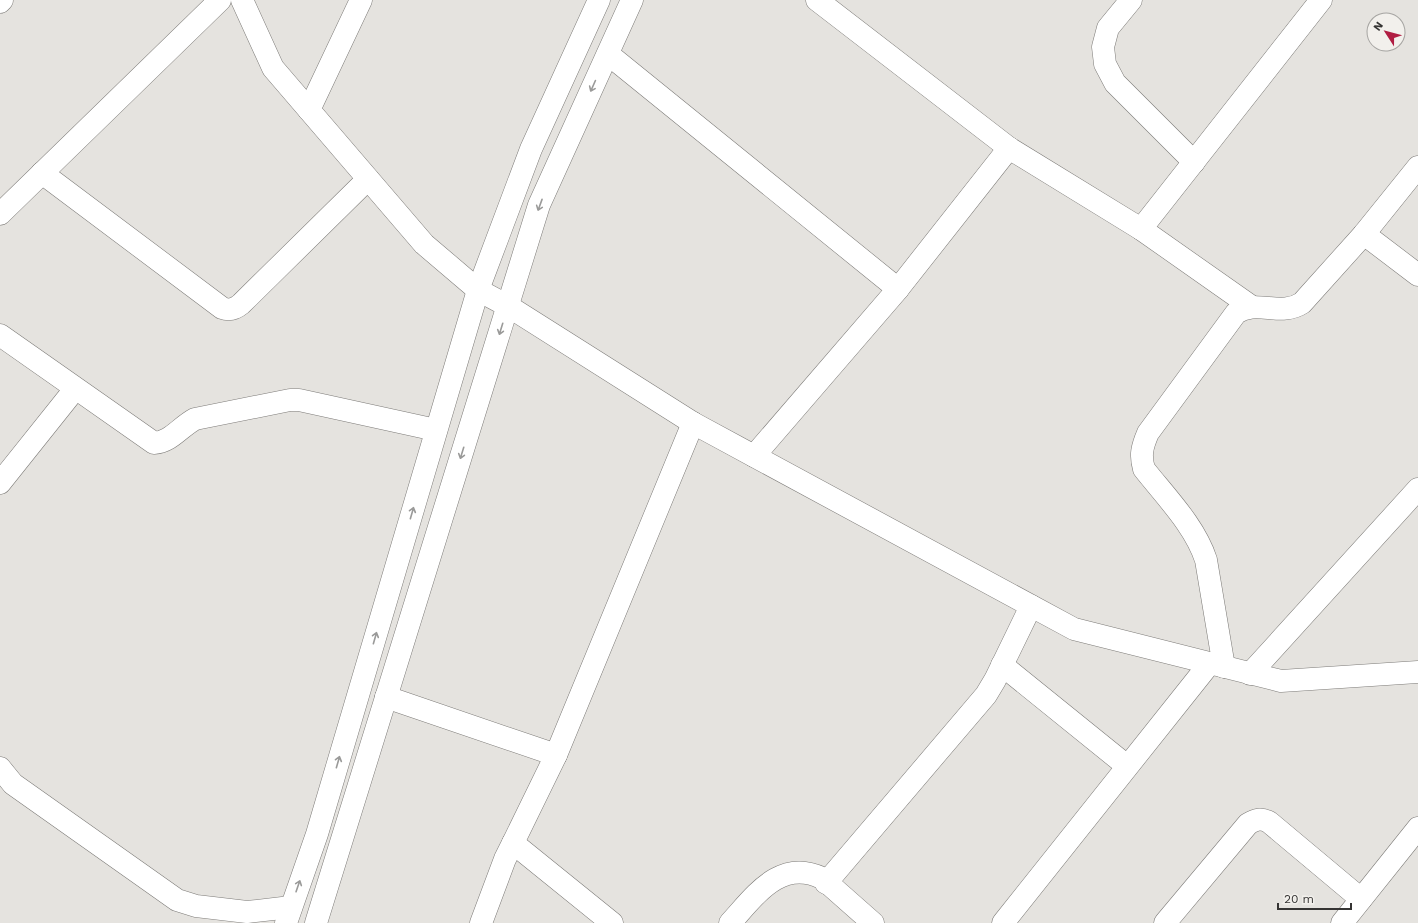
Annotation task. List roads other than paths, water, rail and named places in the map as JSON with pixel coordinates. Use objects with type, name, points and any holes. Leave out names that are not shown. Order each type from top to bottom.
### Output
[{"type":"street","points":[[0,214],[220,0]]},
{"type":"street","points":[[242,0],[273,68],[424,244],[478,290],[508,306],[694,423],[1074,629],[1281,681],[1418,672]]},
{"type":"street","points":[[309,110],[361,0]]},
{"type":"street","points":[[0,768],[2,773],[13,784],[177,900],[243,917],[288,915],[317,834],[478,290],[531,149],[599,0]]},
{"type":"street","points":[[316,923],[539,205],[632,0]]},
{"type":"street","points":[[817,0],[1009,148],[1141,229],[1252,307]]},
{"type":"street","points":[[1131,0],[1108,28],[1104,47],[1106,64],[1115,82],[1194,162]]},
{"type":"street","points":[[1141,229],[1321,0]]},
{"type":"street","points":[[608,54],[898,288]]},
{"type":"street","points":[[754,456],[898,288],[1009,148]]},
{"type":"street","points":[[1003,923],[1127,766],[1217,665],[1206,560],[1202,548],[1194,534],[1144,469],[1141,458],[1142,447],[1148,433],[1236,313],[1242,309],[1252,307],[1286,310],[1294,308],[1302,303],[1364,234],[1418,167]]},
{"type":"street","points":[[42,173],[222,308],[228,310],[236,308],[241,304],[368,179]]},
{"type":"street","points":[[1364,234],[1418,275]]},
{"type":"street","points":[[0,335],[154,443],[162,443],[169,439],[187,423],[195,419],[290,400],[436,430]]},
{"type":"street","points":[[0,484],[75,389]]},
{"type":"street","points":[[481,923],[505,859],[556,755],[694,423]]},
{"type":"street","points":[[1250,674],[1418,489]]},
{"type":"street","points":[[826,883],[986,695],[1031,606]]},
{"type":"street","points":[[1002,665],[1127,766]]},
{"type":"street","points":[[386,697],[556,755]]},
{"type":"street","points":[[1165,923],[1248,824],[1255,820],[1262,819],[1269,822],[1361,899]]},
{"type":"street","points":[[1342,923],[1418,828]]},
{"type":"street","points":[[513,844],[612,923]]},
{"type":"street","points":[[730,923],[766,884],[778,878],[802,872],[812,874],[826,883],[873,923]]}]
